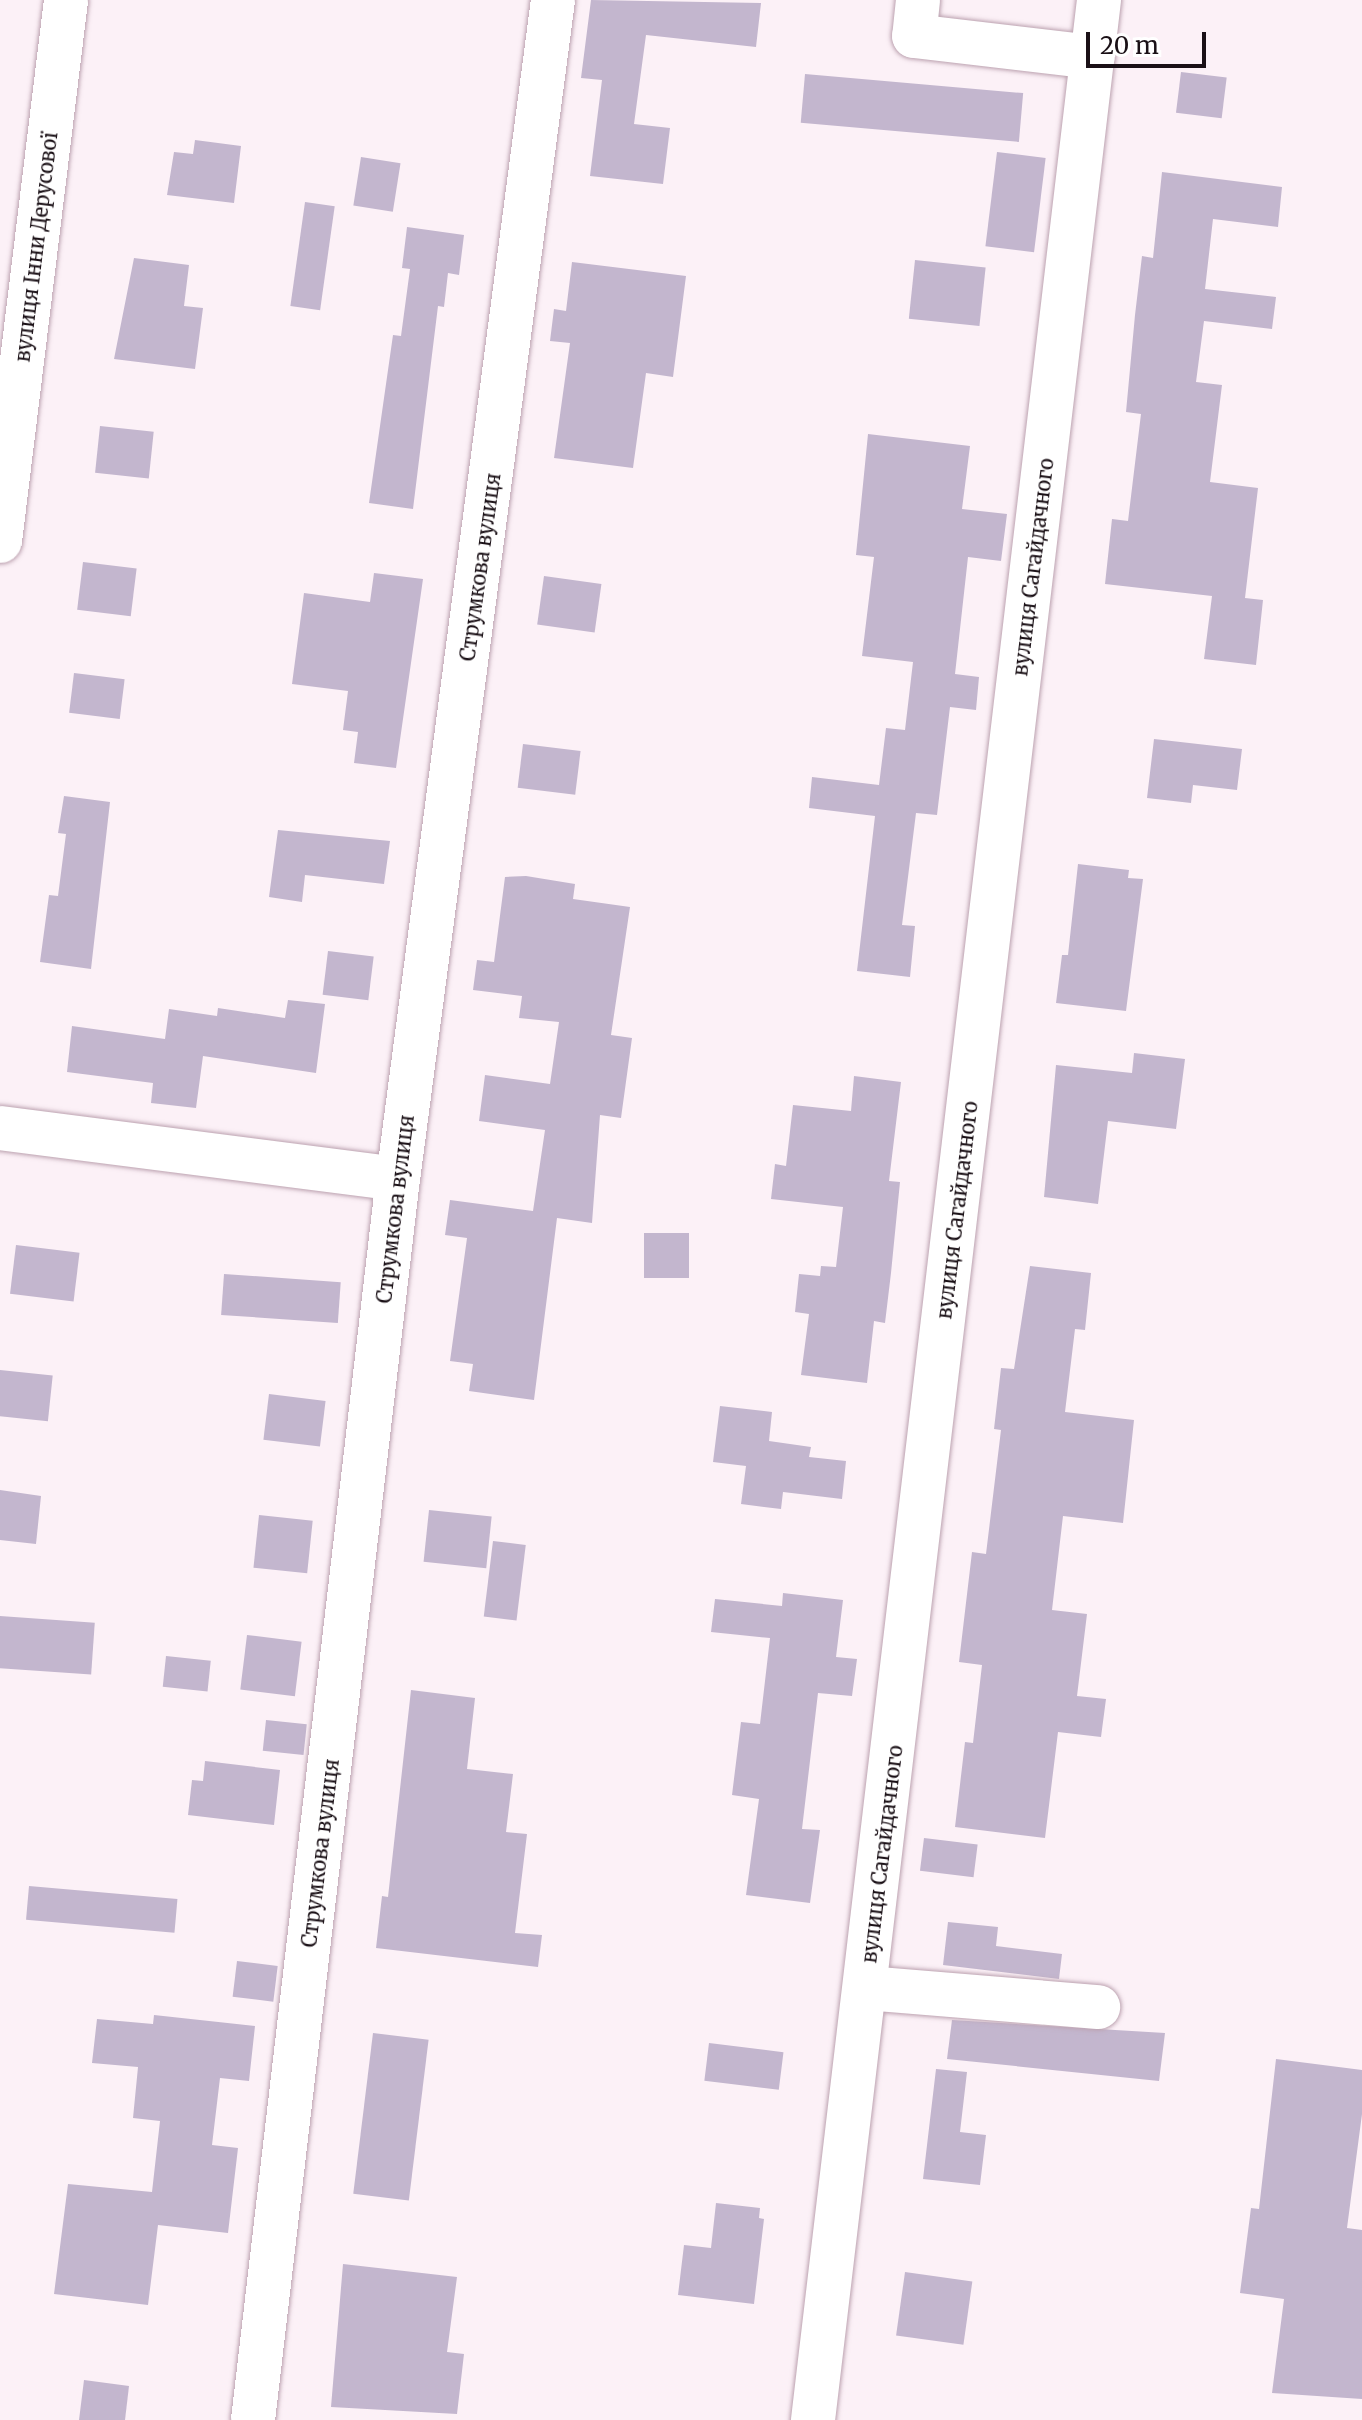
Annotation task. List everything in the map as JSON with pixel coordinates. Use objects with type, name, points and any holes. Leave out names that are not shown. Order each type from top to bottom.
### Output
[{"type":"street","name":"вулиця Інни Дерусової","points":[[0,541],[14,299],[66,0]]},
{"type":"street","name":"Струмкова вулиця","points":[[253,2420],[398,1179],[553,0]]},
{"type":"street","points":[[918,0],[914,36],[1093,57]]},
{"type":"street","name":"вулиця Сагайдачного","points":[[813,2420],[1099,0]]},
{"type":"street","points":[[0,1128],[398,1179]]},
{"type":"street","points":[[866,1988],[1098,2007]]},
{"type":"building","points":[[591,0],[761,3],[756,47],[646,35],[634,124],[670,128],[663,184],[590,176],[602,80],[581,78]]},
{"type":"building","points":[[1181,72],[1227,78],[1222,118],[1176,113]]},
{"type":"building","points":[[805,74],[1023,93],[1019,142],[801,123]]},
{"type":"building","points":[[195,140],[241,146],[234,203],[167,195],[174,152],[193,154]]},
{"type":"building","points":[[997,152],[1046,158],[1034,252],[985,246]]},
{"type":"building","points":[[361,157],[401,163],[393,212],[353,205]]},
{"type":"building","points":[[1162,172],[1282,187],[1278,227],[1213,219],[1205,289],[1276,297],[1272,329],[1204,321],[1196,382],[1222,385],[1210,482],[1258,488],[1245,598],[1263,600],[1256,665],[1204,659],[1212,596],[1105,584],[1112,519],[1128,521],[1141,414],[1126,412],[1135,315],[1142,256],[1153,258]]},
{"type":"building","points":[[305,202],[335,206],[320,310],[290,306]]},
{"type":"building","points":[[407,227],[464,235],[459,275],[448,273],[444,307],[438,306],[413,509],[369,503],[393,335],[401,336],[410,269],[402,268]]},
{"type":"building","points":[[134,258],[189,265],[184,306],[203,308],[195,369],[114,359]]},
{"type":"building","points":[[915,260],[986,267],[979,326],[909,319]]},
{"type":"building","points":[[572,262],[686,276],[673,377],[646,373],[633,468],[554,458],[570,343],[550,341],[554,309],[566,311]]},
{"type":"building","points":[[100,426],[154,432],[149,478],[95,473]]},
{"type":"building","points":[[868,434],[970,446],[962,509],[1007,514],[1001,561],[968,557],[955,674],[979,677],[976,710],[950,707],[937,815],[916,813],[902,925],[915,926],[910,977],[857,971],[875,816],[809,808],[812,777],[879,785],[886,728],[905,730],[913,662],[862,656],[874,557],[856,555]]},
{"type":"building","points":[[83,562],[137,569],[131,616],[77,610]]},
{"type":"building","points":[[374,573],[423,579],[396,768],[354,763],[358,732],[343,730],[348,691],[292,684],[304,593],[370,602]]},
{"type":"building","points":[[544,576],[601,584],[595,633],[537,625]]},
{"type":"building","points":[[74,673],[125,679],[120,719],[69,713]]},
{"type":"building","points":[[1154,739],[1242,749],[1237,790],[1193,785],[1191,803],[1147,798]]},
{"type":"building","points":[[523,744],[581,751],[575,795],[518,788]]},
{"type":"building","points":[[64,796],[110,802],[91,969],[40,962],[49,895],[58,896],[66,834],[58,833]]},
{"type":"building","points":[[278,830],[390,841],[384,884],[305,875],[302,902],[269,897]]},
{"type":"building","points":[[1078,864],[1129,870],[1128,878],[1143,879],[1126,1011],[1056,1003],[1062,955],[1068,955]]},
{"type":"building","points":[[526,876],[575,884],[573,899],[630,907],[611,1035],[632,1038],[621,1118],[600,1115],[592,1223],[557,1218],[534,1400],[469,1391],[473,1364],[450,1361],[467,1238],[445,1235],[450,1200],[533,1211],[545,1130],[479,1121],[485,1075],[550,1084],[559,1022],[519,1018],[522,996],[473,990],[477,960],[494,962],[505,877]]},
{"type":"building","points":[[328,951],[374,957],[368,1000],[323,995]]},
{"type":"building","points":[[288,1000],[325,1004],[316,1073],[203,1056],[196,1108],[151,1103],[153,1083],[67,1072],[72,1026],[165,1039],[169,1009],[217,1016],[218,1008],[285,1018]]},
{"type":"building","points":[[1134,1053],[1185,1059],[1176,1129],[1108,1121],[1098,1204],[1044,1197],[1056,1065],[1132,1073]]},
{"type":"building","points":[[854,1076],[901,1082],[889,1181],[900,1182],[891,1273],[885,1323],[874,1321],[867,1383],[801,1375],[809,1314],[795,1312],[799,1274],[820,1276],[821,1266],[836,1267],[843,1207],[771,1199],[775,1164],[786,1166],[793,1105],[851,1111]]},
{"type":"building","points":[[644,1233],[689,1233],[689,1278],[644,1278]]},
{"type":"building","points":[[16,1245],[80,1253],[74,1301],[10,1294]]},
{"type":"building","points":[[1030,1266],[1091,1273],[1085,1330],[1075,1329],[1065,1412],[1134,1420],[1123,1523],[1063,1516],[1052,1610],[1087,1614],[1077,1696],[1106,1699],[1101,1737],[1058,1732],[1045,1838],[955,1827],[965,1742],[973,1743],[982,1665],[959,1662],[972,1552],[986,1554],[1001,1430],[994,1429],[1001,1368],[1014,1369]]},
{"type":"building","points":[[224,1274],[341,1282],[338,1323],[221,1315]]},
{"type":"building","points":[[0,1370],[53,1376],[48,1421],[0,1416]]},
{"type":"building","points":[[269,1394],[326,1401],[320,1447],[263,1440]]},
{"type":"building","points":[[720,1406],[772,1412],[769,1441],[811,1447],[809,1457],[846,1461],[842,1499],[783,1492],[781,1509],[741,1504],[746,1466],[713,1462]]},
{"type":"building","points":[[0,1490],[41,1496],[36,1544],[0,1540]]},
{"type":"building","points":[[429,1510],[492,1517],[486,1568],[424,1562]]},
{"type":"building","points":[[259,1515],[313,1521],[307,1573],[253,1568]]},
{"type":"building","points":[[493,1541],[526,1545],[516,1620],[484,1616]]},
{"type":"building","points":[[783,1593],[843,1600],[836,1657],[857,1659],[852,1696],[818,1693],[802,1829],[820,1830],[810,1903],[746,1895],[759,1799],[732,1795],[741,1722],[760,1724],[770,1638],[711,1632],[715,1599],[782,1606]]},
{"type":"building","points":[[0,1616],[95,1623],[91,1675],[0,1668]]},
{"type":"building","points":[[247,1635],[302,1642],[295,1696],[240,1690]]},
{"type":"building","points":[[166,1656],[211,1661],[208,1692],[163,1687]]},
{"type":"building","points":[[411,1690],[475,1698],[467,1769],[513,1774],[506,1832],[527,1834],[515,1933],[542,1935],[538,1967],[376,1948],[382,1896],[388,1897]]},
{"type":"building","points":[[266,1720],[307,1724],[304,1755],[263,1751]]},
{"type":"building","points":[[205,1761],[280,1770],[274,1825],[188,1815],[192,1780],[203,1781]]},
{"type":"building","points":[[924,1838],[978,1845],[974,1877],[920,1871]]},
{"type":"building","points":[[29,1886],[177,1899],[174,1933],[26,1920]]},
{"type":"building","points":[[948,1922],[998,1927],[996,1946],[1062,1954],[1059,1979],[943,1965]]},
{"type":"building","points":[[237,1961],[278,1966],[273,2002],[233,1997]]},
{"type":"building","points":[[154,2015],[255,2026],[249,2081],[220,2078],[212,2145],[238,2148],[228,2233],[158,2225],[148,2305],[54,2294],[68,2184],[152,2192],[160,2121],[133,2118],[138,2067],[92,2063],[97,2019],[153,2024]]},
{"type":"building","points":[[952,2020],[1165,2033],[1159,2081],[947,2059]]},
{"type":"building","points":[[373,2033],[429,2040],[409,2201],[353,2194]]},
{"type":"building","points":[[709,2043],[783,2052],[779,2090],[704,2081]]},
{"type":"building","points":[[1276,2059],[1362,2070],[1362,2114],[1347,2228],[1362,2230],[1362,2399],[1272,2393],[1284,2299],[1240,2293],[1251,2208],[1259,2209]]},
{"type":"building","points":[[936,2069],[967,2072],[960,2132],[986,2135],[980,2185],[923,2179]]},
{"type":"building","points":[[716,2203],[760,2208],[759,2218],[764,2219],[754,2304],[678,2295],[684,2245],[711,2248]]},
{"type":"building","points":[[343,2264],[457,2277],[447,2352],[464,2354],[457,2414],[331,2407]]},
{"type":"building","points":[[905,2272],[972,2281],[963,2345],[896,2335]]},
{"type":"building","points":[[84,2380],[129,2386],[125,2420],[79,2420]]}]
